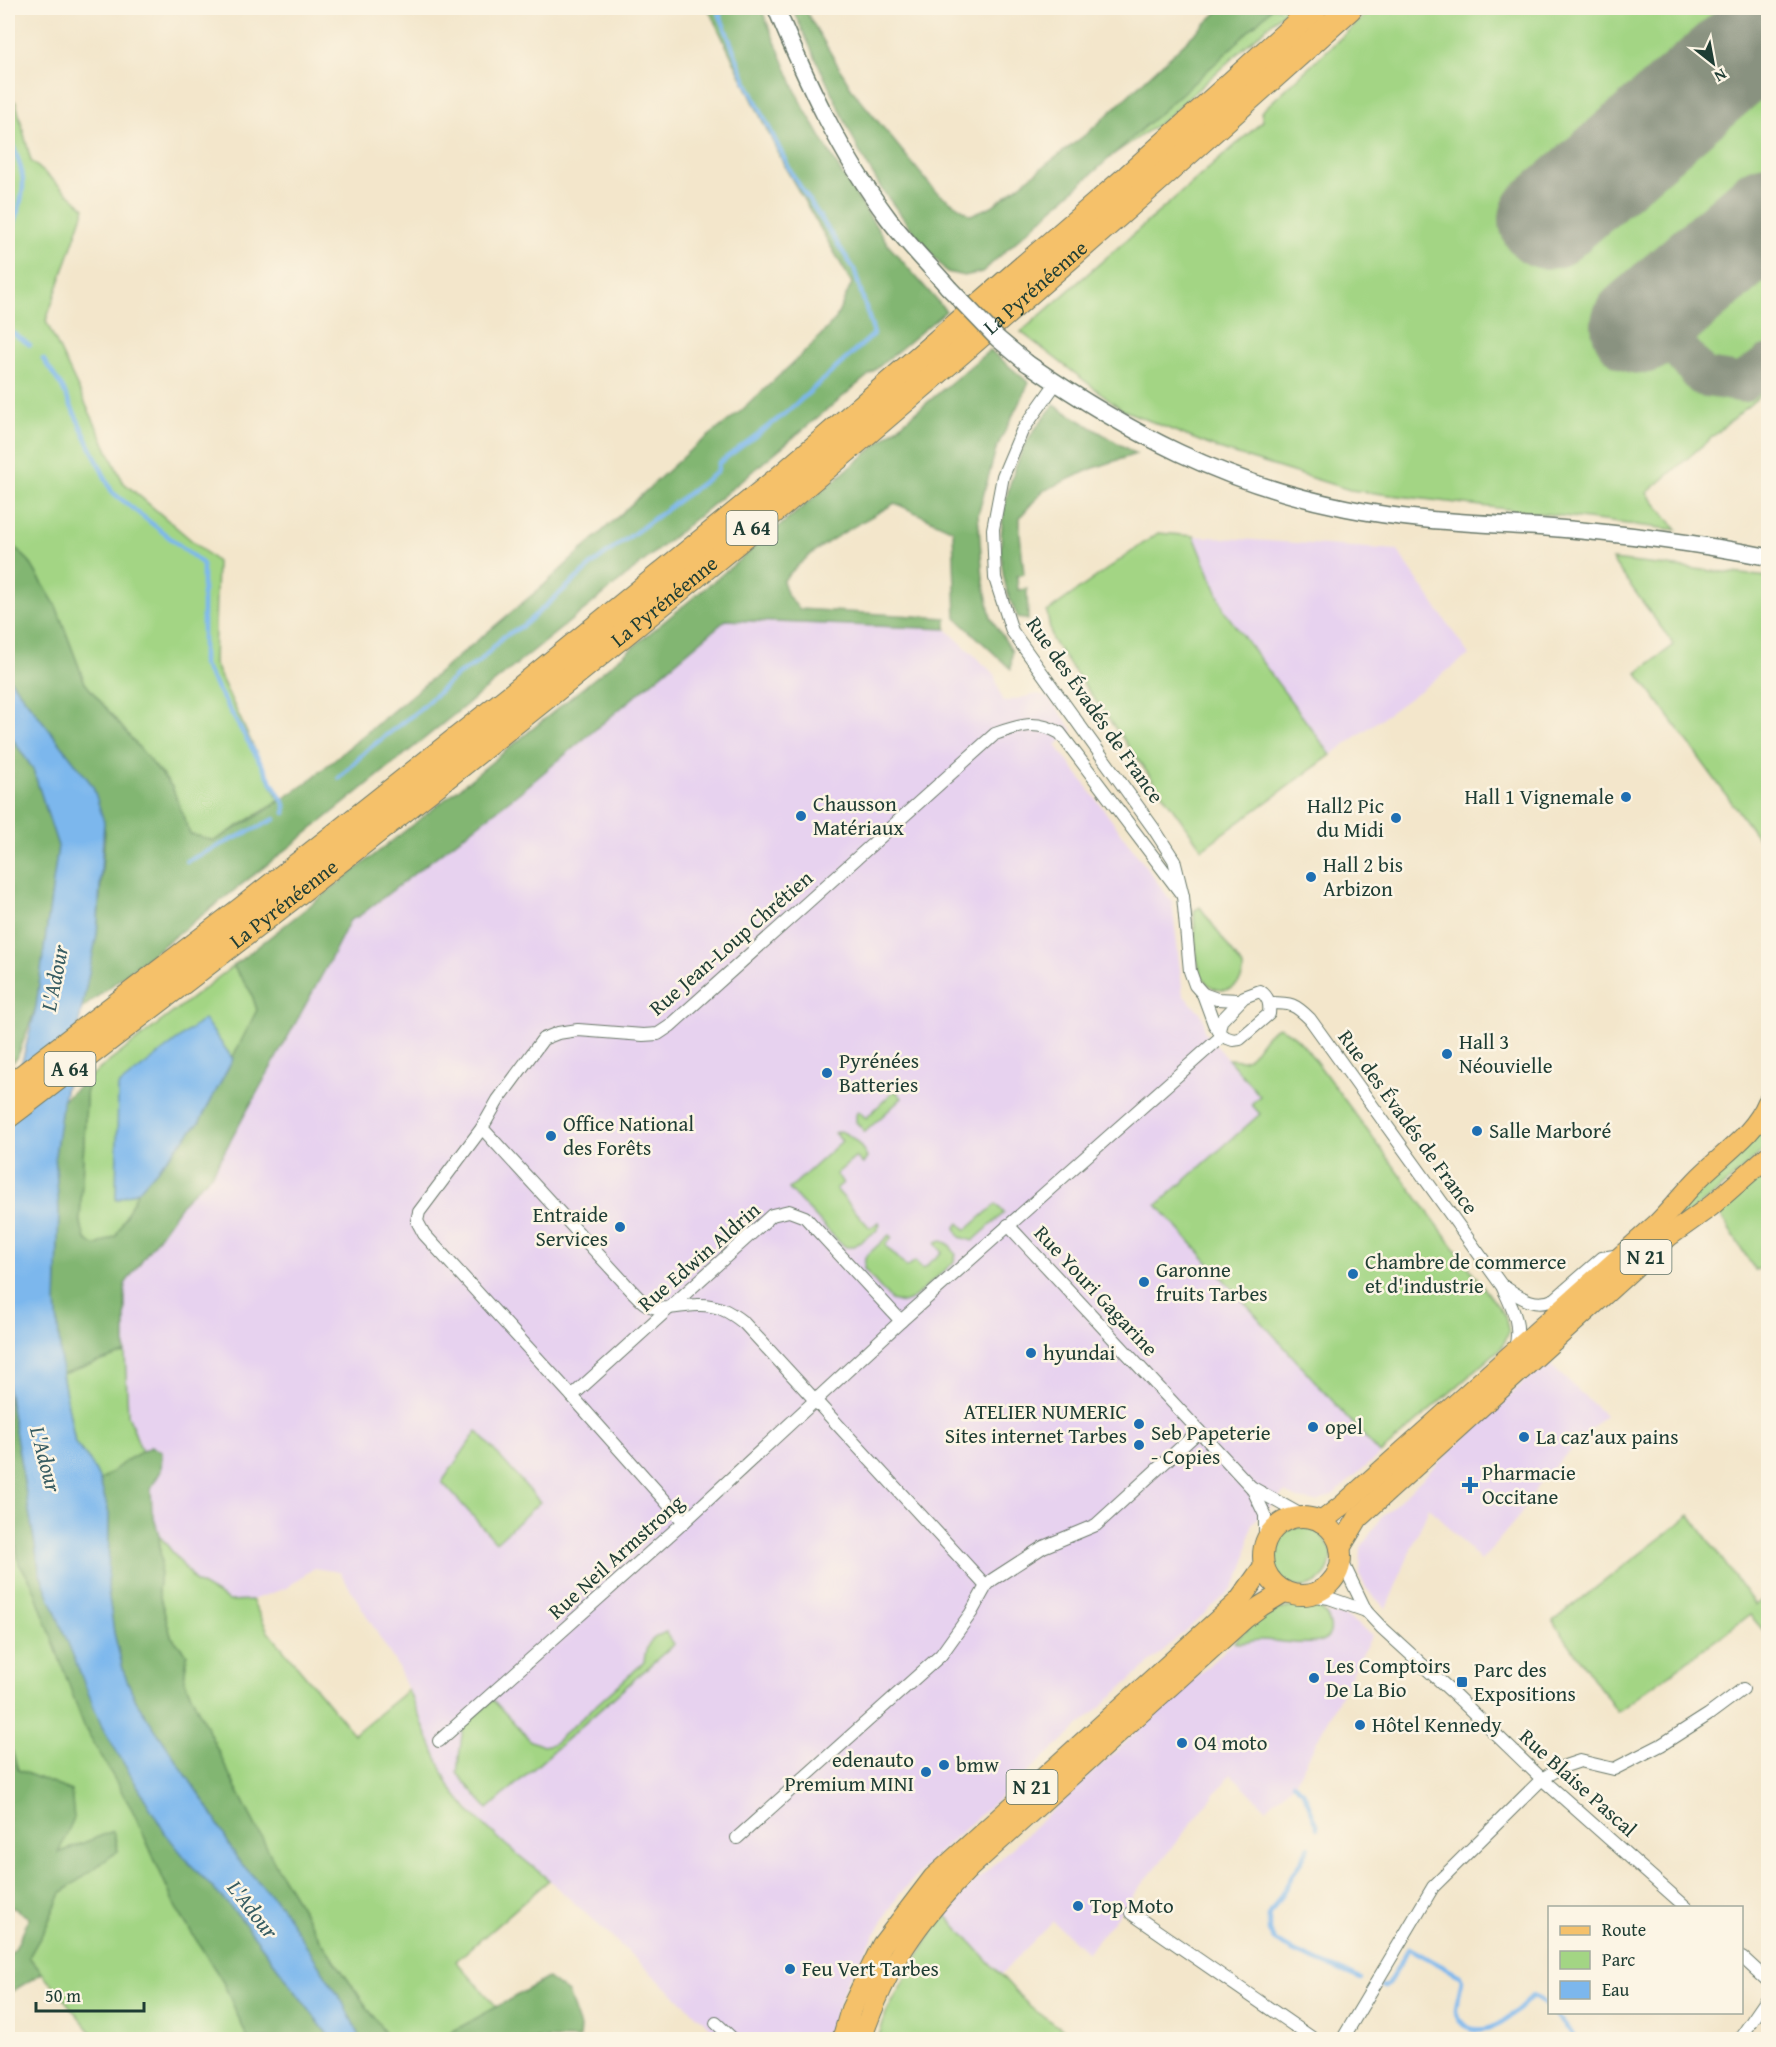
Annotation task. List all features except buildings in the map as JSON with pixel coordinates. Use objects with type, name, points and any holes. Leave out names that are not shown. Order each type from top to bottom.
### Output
[{"type":"highway","name":"La Pyrénéenne","points":[[8,1116],[126,1012],[782,476],[1128,177],[1315,8]]},
{"type":"highway","name":"La Pyrénéenne","points":[[8,1088],[126,1012],[528,711],[796,492],[1143,195],[1350,8]]},
{"type":"main road","points":[[1768,1090],[1768,1096]]},
{"type":"main road","name":"N 21","points":[[1312,1519],[1344,1505],[1624,1254],[1662,1219],[1707,1170],[1753,1128],[1768,1102]]},
{"type":"main road","name":"N 21","points":[[1341,1553],[1358,1518],[1669,1236],[1711,1206],[1768,1156]]},
{"type":"main road","points":[[1287,1519],[1312,1519],[1330,1528],[1336,1537],[1341,1553],[1339,1571],[1333,1581],[1323,1590],[1310,1595],[1297,1596],[1284,1592],[1268,1577],[1262,1554],[1265,1541],[1272,1530],[1287,1519]]},
{"type":"main road","name":"N 21","points":[[842,2040],[851,2009],[882,1945],[933,1878],[1239,1601],[1264,1566]]},
{"type":"main road","name":"N 21","points":[[861,2040],[883,1983],[900,1951],[942,1896],[970,1867],[1244,1619],[1261,1605],[1284,1592]]},
{"type":"street","points":[[776,8],[812,89],[848,155],[888,218],[948,287],[997,338],[1056,383],[1127,427],[1185,456],[1254,483],[1347,508],[1401,516],[1661,538],[1768,557]]},
{"type":"street","name":"Rue des Évadés de France","points":[[1056,383],[1022,431],[1003,476],[993,529],[995,578],[1012,631],[1174,860],[1183,896],[1190,970],[1195,985],[1203,994],[1214,1024],[1221,1034]]},
{"type":"street","name":"Rue Jean-Loup Chrétien","points":[[572,1396],[424,1234],[417,1221],[419,1212],[482,1128],[498,1100],[543,1039],[558,1033],[578,1030],[658,1034],[670,1026],[995,734],[1018,726],[1039,725],[1060,733],[1183,896]]},
{"type":"street","name":"Rue des Évadés de France","points":[[1239,1000],[1260,991],[1266,995],[1270,1003],[1297,1006],[1310,1019],[1502,1286],[1518,1324],[1518,1340],[1513,1353]]},
{"type":"street","points":[[1203,994],[1217,999],[1239,1000]]},
{"type":"street","name":"Rue Youri Gagarine","points":[[1239,1000],[1221,1022],[1221,1034],[1008,1226],[1252,1488],[1265,1515],[1265,1541]]},
{"type":"street","points":[[1221,1034],[1233,1040],[1240,1039],[1269,1014],[1270,1003]]},
{"type":"street","points":[[482,1128],[632,1291],[647,1304],[670,1308],[697,1305],[718,1307],[732,1313],[744,1323],[986,1586]]},
{"type":"street","name":"Rue Edwin Aldrin","points":[[572,1396],[772,1215],[789,1211],[805,1217],[902,1321]]},
{"type":"street","name":"Rue Neil Armstrong","points":[[439,1741],[684,1522],[1008,1226]]},
{"type":"street","name":"Rue des Évadés de France","points":[[1502,1286],[1525,1301],[1547,1303],[1602,1258],[1624,1254]]},
{"type":"street","points":[[572,1396],[684,1522]]},
{"type":"street","points":[[737,1838],[941,1655],[992,1580],[1043,1546],[1096,1525],[1199,1431]]},
{"type":"street","name":"Rue Youri Gagarine","points":[[1252,1488],[1312,1519]]},
{"type":"street","name":"Rue Blaise Pascal","points":[[1341,1553],[1366,1611],[1542,1779],[1685,1906]]},
{"type":"street","name":"Rue Blaise Pascal","points":[[1310,1595],[1329,1598],[1366,1611]]},
{"type":"street","points":[[1342,2040],[1432,1887],[1542,1779],[1562,1767],[1580,1761],[1614,1769],[1661,1745],[1743,1689]]},
{"type":"street","points":[[1131,1913],[1315,2040]]},
{"type":"street","points":[[1743,1958],[1768,1981]]},
{"type":"street","points":[[1740,2040],[1768,1998]]},
{"type":"street","points":[[716,2023],[734,2040]]},
{"type":"shaded area","points":[[1194,536],[1397,550],[1469,655],[1331,755],[1225,612]]},
{"type":"shaded area","points":[[726,620],[946,629],[994,674],[1003,702],[1038,694],[1050,699],[1073,730],[1056,745],[1172,902],[1183,995],[1200,1012],[1204,1021],[1204,1031],[1260,1097],[1260,1114],[1157,1205],[1380,1454],[1334,1494],[1317,1502],[1298,1499],[1285,1493],[1252,1523],[1244,1567],[1233,1588],[940,1851],[898,1896],[847,1981],[826,2039],[704,2039],[712,2029],[549,1880],[506,1845],[468,1809],[449,1786],[398,1667],[340,1572],[314,1568],[286,1588],[252,1600],[229,1601],[196,1582],[159,1535],[152,1511],[151,1488],[161,1471],[150,1448],[142,1452],[128,1415],[125,1284],[184,1201],[212,1174],[350,920],[359,916],[524,789]],"holes":[[[895,1090],[902,1098],[864,1132],[856,1122],[859,1111],[866,1119]],[[843,1131],[865,1154],[856,1157],[836,1175],[843,1183],[835,1189],[871,1229],[789,1189],[842,1141]],[[995,1204],[973,1241],[960,1237],[956,1232],[959,1223],[965,1230]],[[889,1236],[892,1239],[885,1244],[907,1268],[923,1269],[942,1252],[935,1243],[941,1241],[953,1263],[911,1300],[903,1303],[891,1300],[867,1275]],[[666,1633],[673,1645],[488,1808],[493,1700],[531,1741],[544,1746],[553,1744],[644,1662],[647,1644],[657,1636]]]},
{"type":"shaded area","points":[[1546,1361],[1605,1415],[1542,1479],[1520,1515],[1481,1561],[1429,1507],[1386,1609],[1366,1588],[1360,1575],[1361,1547],[1382,1517]]},
{"type":"shaded area","points":[[1325,1613],[1346,1616],[1372,1635],[1296,1781],[1266,1809],[1231,1774],[1087,1953],[1053,1921],[1001,1974],[943,1912],[1234,1642],[1238,1644],[1262,1639],[1296,1644],[1330,1626]]},
{"type":"green space","points":[[708,8],[761,8],[800,101],[842,174],[889,246],[946,311],[620,581],[291,846],[80,1010],[97,934],[105,832],[93,786],[8,677],[8,541],[29,561],[56,606],[85,683],[172,787],[190,834],[214,841],[259,815],[305,784],[544,585],[688,452],[741,411],[807,350],[835,320],[852,283],[786,169]]},
{"type":"green space","points":[[792,8],[804,8],[853,91],[935,191],[971,215],[992,206],[1089,132],[1222,8],[1272,8],[1219,60],[982,272],[964,276],[947,272],[921,242],[881,188],[859,151]]},
{"type":"green space","points":[[1267,8],[1288,8],[1164,120],[1114,154]]},
{"type":"green space","points":[[1373,8],[1768,8],[1768,389],[1647,493],[1677,530],[1350,490],[1219,449],[1123,410],[1021,332],[1263,121],[1261,112]]},
{"type":"green space","points":[[8,95],[16,103],[31,161],[85,208],[46,321],[123,482],[217,562],[214,663],[279,801],[214,841],[190,834],[172,787],[85,683],[56,606],[29,561],[8,541]]},
{"type":"green space","points":[[990,350],[1029,383],[996,449],[978,515],[983,579],[991,618],[1012,651],[1011,669],[956,618],[953,530],[895,503],[821,547],[783,581],[788,596],[799,609],[946,618],[946,629],[726,620],[524,789],[359,916],[350,920],[212,1174],[184,1201],[125,1284],[125,1353],[62,1374],[56,1303],[59,1210],[55,1155],[63,1100],[87,1079],[80,1220],[85,1239],[95,1246],[116,1236],[138,1191],[200,1121],[257,1010],[251,992],[233,966],[471,779],[731,567]]},
{"type":"green space","points":[[1054,405],[1136,454],[1091,469],[1043,491],[1020,517],[1024,574],[1017,576],[1018,590],[1027,589],[1028,620],[1018,617],[1009,597],[1004,576],[1001,554],[1004,510],[1009,488],[1024,447]]},
{"type":"green space","points":[[1158,533],[1194,536],[1225,612],[1331,755],[1202,849],[1052,640],[1047,612]]},
{"type":"green space","points":[[1612,560],[1768,577],[1768,852],[1637,673],[1674,645]]},
{"type":"green space","points":[[8,732],[33,769],[58,846],[36,1007],[17,1058],[8,1066]]},
{"type":"green space","points":[[1200,907],[1243,967],[1239,982],[1227,990],[1213,988],[1207,983],[1199,969],[1195,944],[1194,911]]},
{"type":"green space","points":[[233,966],[251,992],[257,1010],[233,1059],[204,1020],[116,1199],[138,1191],[116,1236],[95,1246],[85,1239],[80,1220],[87,1079]]},
{"type":"green space","points":[[1278,1027],[1301,1042],[1309,1052],[1505,1316],[1509,1332],[1502,1347],[1380,1454],[1157,1205],[1260,1114],[1251,1104],[1260,1096],[1228,1059],[1247,1058],[1267,1035]]},
{"type":"green space","points":[[895,1090],[902,1098],[865,1132],[856,1122],[858,1111],[866,1118]]},
{"type":"green space","points":[[1768,1119],[1768,1146],[1711,1197],[1675,1223],[1672,1219]]},
{"type":"green space","points":[[839,1131],[856,1141],[867,1158],[863,1164],[856,1157],[836,1174],[843,1183],[836,1189],[870,1228],[879,1222],[880,1225],[876,1231],[853,1247],[846,1247],[839,1242],[789,1189],[842,1141],[834,1133]]},
{"type":"green space","points":[[1768,1163],[1768,1266],[1755,1270],[1717,1210]]},
{"type":"green space","points":[[996,1204],[1004,1213],[973,1241],[960,1237],[955,1228],[959,1223],[966,1230]]},
{"type":"green space","points":[[889,1235],[892,1238],[885,1245],[907,1267],[915,1261],[923,1269],[942,1252],[935,1243],[942,1241],[949,1244],[956,1255],[953,1263],[911,1300],[903,1303],[891,1300],[864,1269],[865,1257]]},
{"type":"green space","points":[[125,1353],[128,1415],[142,1452],[100,1481],[92,1464],[75,1443],[62,1374]]},
{"type":"green space","points":[[8,1390],[40,1574],[190,1864],[240,1917],[331,2039],[248,2039],[223,1982],[176,1908],[135,1815],[84,1726],[31,1581],[19,1564],[8,1491]]},
{"type":"green space","points":[[477,1431],[540,1502],[496,1542],[442,1482]]},
{"type":"green space","points":[[150,1447],[162,1451],[161,1471],[151,1488],[152,1511],[159,1535],[161,1562],[158,1590],[171,1636],[187,1655],[184,1680],[281,1875],[321,1941],[389,2039],[361,2039],[342,2001],[281,1907],[238,1860],[209,1809],[136,1701],[124,1673],[114,1633],[108,1591],[109,1514],[100,1481],[127,1460]]},
{"type":"green space","points":[[8,1491],[19,1564],[31,1581],[176,1908],[223,1982],[248,2039],[97,2039],[29,1957],[61,1893],[118,1850],[113,1832],[58,1853],[73,1818],[71,1791],[18,1770],[8,1738]]},
{"type":"green space","points":[[1690,1515],[1755,1605],[1768,1596],[1768,1636],[1750,1615],[1617,1712],[1553,1621]]},
{"type":"green space","points":[[1301,1527],[1322,1536],[1331,1557],[1322,1578],[1301,1587],[1280,1578],[1271,1557],[1280,1536]]},
{"type":"green space","points":[[159,1535],[196,1582],[229,1601],[252,1600],[268,1631],[354,1734],[408,1690],[449,1786],[468,1810],[549,1880],[456,1961],[497,2007],[439,2039],[389,2039],[321,1941],[281,1875],[184,1680],[187,1655],[171,1636],[158,1590],[161,1562]]},
{"type":"green space","points":[[1312,1605],[1323,1612],[1329,1621],[1329,1634],[1324,1640],[1314,1643],[1261,1640],[1234,1642],[1268,1613]]},
{"type":"green space","points":[[666,1632],[674,1644],[488,1809],[457,1773],[463,1727],[493,1700],[531,1741],[543,1746],[553,1744],[644,1662],[649,1643]]},
{"type":"green space","points":[[8,1738],[18,1770],[71,1791],[74,1818],[58,1853],[113,1831],[118,1851],[61,1893],[29,1957],[42,1973],[8,1994],[8,1956],[15,1949],[29,1918],[14,1908],[8,1908]]},
{"type":"green space","points":[[943,1912],[1030,2007],[1077,2039],[878,2039],[886,2013]]},
{"type":"green space","points":[[548,1978],[568,1993],[580,2027],[579,2039],[439,2039]]},
{"type":"water","name":"L'Adour","points":[[8,677],[93,786],[104,822],[97,934],[63,1100],[55,1155],[59,1210],[56,1303],[62,1374],[75,1443],[92,1464],[100,1481],[109,1514],[108,1591],[114,1633],[124,1673],[136,1701],[209,1809],[238,1860],[281,1906],[342,2001],[361,2039],[331,2039],[240,1917],[190,1864],[165,1833],[102,1727],[40,1574],[8,1390],[8,1117],[36,1007],[58,846],[33,769],[8,732]]},
{"type":"water","points":[[204,1019],[233,1059],[200,1121],[138,1191],[116,1200],[118,1086]]},
{"type":"waterway","points":[[339,778],[367,750],[419,710],[457,675],[479,662],[503,637],[524,625],[594,563],[717,472],[719,463],[786,413],[874,334],[854,269],[792,174],[745,79],[717,8]]},
{"type":"waterway","points":[[8,134],[23,178],[20,205],[8,240]]},
{"type":"waterway","points":[[8,330],[30,345]]},
{"type":"waterway","points":[[43,359],[62,387],[112,492],[203,564],[203,664],[285,805],[285,813]]},
{"type":"waterway","points":[[187,861],[275,819]]},
{"type":"waterway","points":[[1293,1783],[1303,1791],[1317,1828]]},
{"type":"waterway","points":[[1309,1847],[1269,1916],[1269,1931],[1275,1941],[1293,1951],[1361,1979]]},
{"type":"waterway","points":[[1382,1986],[1385,1987],[1388,1984],[1409,1948],[1460,1976],[1462,1980],[1456,2014],[1467,2027],[1485,2029],[1494,2026],[1511,2016],[1532,1996],[1548,2007]]},
{"type":"waterway","points":[[1555,2014],[1578,2040]]},
{"type":"taxiway","points":[[1658,325],[1703,377],[1742,383],[1768,364]]},
{"type":"runway","points":[[1548,220],[1768,30]]},
{"type":"runway","points":[[1640,325],[1768,214]]},
{"type":"place","name":"Hall 1 Vignemale","points":[[1626,797]]},
{"type":"place","name":"Chausson Matériaux","points":[[801,816]]},
{"type":"place","name":"Hall2 Pic du Midi","points":[[1396,818]]},
{"type":"place","name":"Hall 2 bis Arbizon","points":[[1311,877]]},
{"type":"place","name":"Hall 3 Néouvielle","points":[[1447,1054]]},
{"type":"place","name":"Pyrénées Batteries","points":[[827,1073]]},
{"type":"place","name":"Salle Marboré","points":[[1477,1131]]},
{"type":"place","name":"Office National des Forêts","points":[[551,1136]]},
{"type":"place","name":"Entraide Services","points":[[620,1227]]},
{"type":"place","name":"Chambre de commerce et d'industrie","points":[[1353,1274]]},
{"type":"place","name":"Garonne fruits Tarbes","points":[[1144,1282]]},
{"type":"place","name":"hyundai","points":[[1031,1353]]},
{"type":"place","name":"ATELIER NUMERIC Sites internet Tarbes","points":[[1139,1424]]},
{"type":"place","name":"opel","points":[[1313,1427]]},
{"type":"place","name":"La caz'aux pains","points":[[1524,1437]]},
{"type":"place","name":"Seb Papeterie - Copies","points":[[1139,1445]]},
{"type":"place","name":"Pharmacie Occitane","points":[[1470,1485]]},
{"type":"place","name":"Les Comptoirs De La Bio","points":[[1314,1678]]},
{"type":"place","name":"Parc des Expositions","points":[[1462,1682]]},
{"type":"place","name":"Hôtel Kennedy","points":[[1360,1725]]},
{"type":"place","name":"O4 moto","points":[[1182,1743]]},
{"type":"place","name":"bmw","points":[[944,1765]]},
{"type":"place","name":"edenauto Premium MINI","points":[[926,1772]]},
{"type":"place","name":"Top Moto","points":[[1078,1906]]},
{"type":"place","name":"Feu Vert Tarbes","points":[[790,1969]]}]
